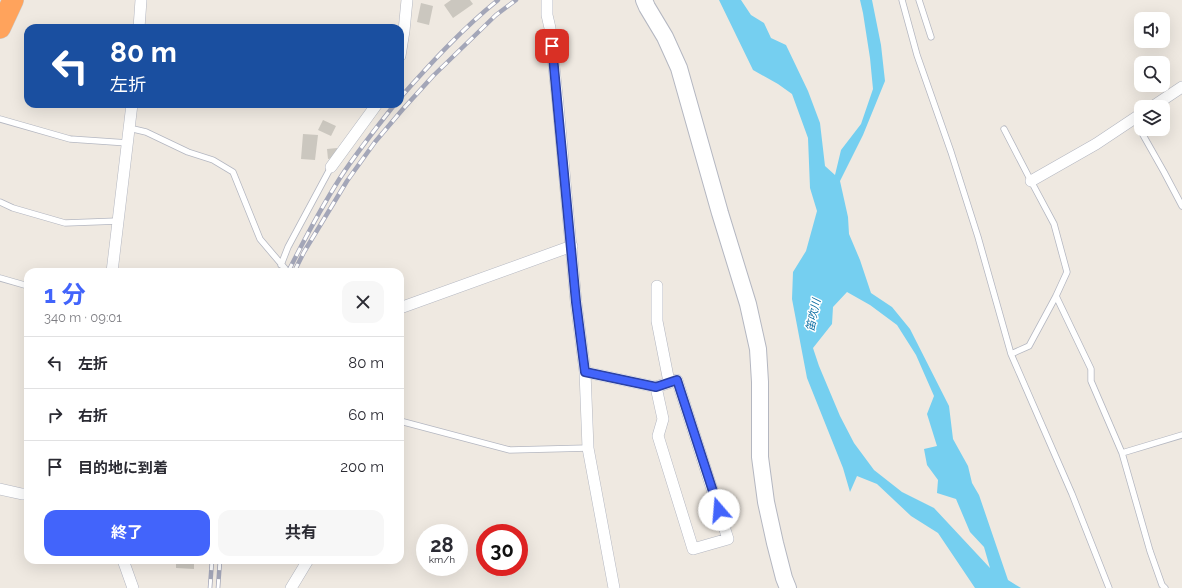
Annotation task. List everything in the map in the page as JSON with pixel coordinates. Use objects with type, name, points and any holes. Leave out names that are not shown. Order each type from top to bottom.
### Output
[{"type":"highway","points":[[0,28],[13,0]]},
{"type":"street","points":[[139,24],[141,0]]},
{"type":"street","points":[[404,31],[406,0]]},
{"type":"street","points":[[547,0],[547,15],[552,46],[572,246],[576,302],[585,372],[588,448],[614,588]]},
{"type":"street","points":[[644,0],[665,37],[679,68],[720,213],[748,304],[758,349],[760,382],[760,456],[766,502],[775,543],[788,588]]},
{"type":"street","points":[[1162,100],[1182,87]]},
{"type":"street","points":[[112,268],[132,108]]},
{"type":"street","points":[[331,167],[374,108]]},
{"type":"street","points":[[1031,181],[1096,144],[1134,120]]},
{"type":"street","points":[[404,307],[572,246]]},
{"type":"street","points":[[658,286],[657,321],[669,382]]},
{"type":"street","points":[[585,372],[656,387],[677,380],[728,539],[693,549],[658,436],[663,418],[656,387]]},
{"type":"street","points":[[0,489],[24,494]]},
{"type":"street","points":[[124,564],[133,588]]},
{"type":"street","points":[[291,588],[306,564]]},
{"type":"lane","points":[[902,0],[917,54],[951,152],[978,237],[1011,354],[1072,494],[1109,588]]},
{"type":"lane","points":[[919,0],[931,37]]},
{"type":"lane","points":[[0,119],[70,139],[128,143]]},
{"type":"lane","points":[[129,128],[146,132],[188,152],[213,160],[233,172],[260,239],[284,268]]},
{"type":"lane","points":[[1004,129],[1054,224],[1067,272],[1029,346],[1011,354]]},
{"type":"lane","points":[[1147,136],[1182,206]]},
{"type":"lane","points":[[281,265],[288,247],[331,167]]},
{"type":"lane","points":[[0,202],[13,208],[66,223],[118,221]]},
{"type":"lane","points":[[0,278],[24,285]]},
{"type":"lane","points":[[1056,296],[1092,369],[1091,381],[1122,453],[1150,551],[1162,585],[1165,588]]},
{"type":"lane","points":[[404,422],[510,450],[588,448]]},
{"type":"lane","points":[[1122,453],[1182,435]]},
{"type":"water","name":"笛吹川","points":[[719,0],[741,0],[751,15],[764,23],[771,38],[786,45],[808,91],[820,123],[825,166],[835,175],[841,150],[861,124],[873,89],[870,58],[860,0],[872,0],[881,45],[885,81],[863,135],[840,181],[848,217],[849,234],[860,260],[871,293],[892,307],[910,329],[949,406],[953,439],[968,466],[972,483],[979,495],[1008,580],[1021,588],[975,588],[938,533],[911,516],[877,484],[857,476],[850,492],[843,468],[807,378],[792,299],[793,272],[806,251],[817,211],[810,188],[808,138],[792,94],[753,70]],"holes":[[[847,292],[870,305],[897,325],[916,355],[934,396],[927,414],[937,446],[924,449],[927,465],[938,480],[937,493],[956,499],[970,532],[984,547],[990,568],[934,508],[902,492],[874,470],[854,443],[840,416],[813,348],[832,324],[833,307]]]},
{"type":"building","points":[[451,0],[470,0],[473,4],[453,18],[444,5]]},
{"type":"building","points":[[421,3],[433,6],[429,25],[417,22]]},
{"type":"building","points":[[323,120],[336,126],[331,136],[318,130]]},
{"type":"building","points":[[303,134],[318,135],[315,160],[301,159]]},
{"type":"building","points":[[337,148],[338,157],[328,159],[327,149]]},
{"type":"building","points":[[176,564],[194,564],[194,569],[176,568]]},
{"type":"railway","points":[[404,94],[459,35],[498,0]]},
{"type":"railway","points":[[404,108],[433,76],[496,15],[516,0]]},
{"type":"railway","points":[[290,268],[313,224],[340,178],[360,149],[392,108]]},
{"type":"railway","points":[[296,268],[347,181],[375,142],[404,108]]},
{"type":"railway","points":[[210,588],[212,564]]},
{"type":"railway","points":[[218,588],[220,564]]},
{"type":"route","points":[[552,46],[576,302],[585,372],[656,387],[677,380],[719,510]]}]
